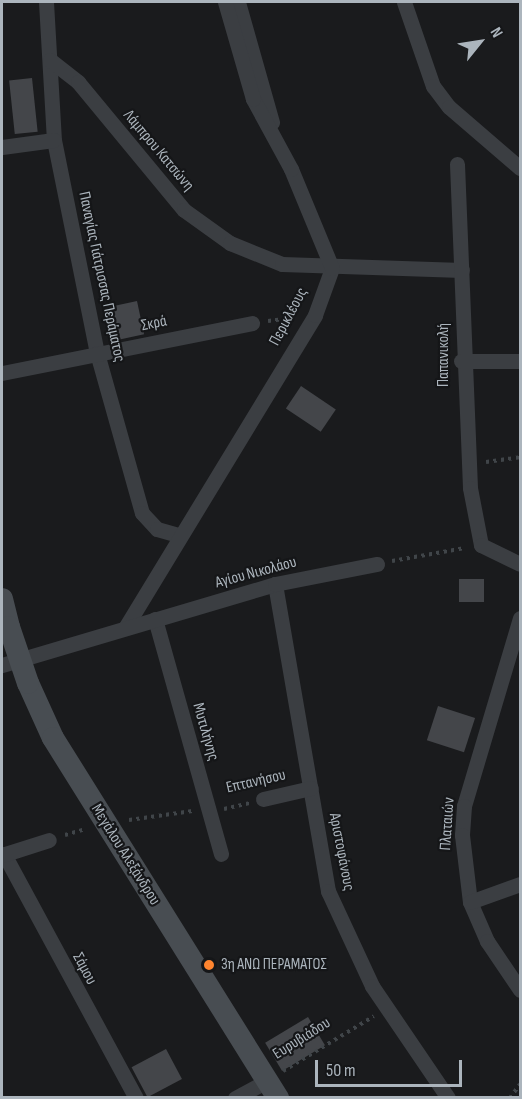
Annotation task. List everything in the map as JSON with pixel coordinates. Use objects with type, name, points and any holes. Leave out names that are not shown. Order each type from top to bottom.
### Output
[{"type":"street","name":"Παναγίας Γιάτρισσας Περάματος","points":[[46,2],[54,140],[98,353],[142,513],[157,530],[178,535]]},
{"type":"street","points":[[225,2],[253,99],[274,134],[332,268]]},
{"type":"street","points":[[238,2],[274,134]]},
{"type":"street","points":[[404,2],[433,86],[448,107],[520,168]]},
{"type":"street","name":"Λάμπρου Κατσώνη","points":[[50,60],[78,82],[184,210],[230,243],[282,264],[332,268],[462,270]]},
{"type":"street","points":[[2,147],[54,140]]},
{"type":"street","name":"Παπανικολή","points":[[457,164],[462,270],[461,361],[467,464],[481,545]]},
{"type":"street","name":"Περικλέους","points":[[125,628],[178,535],[315,315],[332,268]]},
{"type":"street","name":"Σκρά","points":[[2,374],[252,323]]},
{"type":"street","points":[[461,361],[520,361]]},
{"type":"street","points":[[481,545],[520,564]]},
{"type":"street","name":"Αγίου Νικολάου","points":[[2,665],[275,584],[377,564]]},
{"type":"street","name":"Αριστοφάνους","points":[[275,584],[328,891],[348,941],[386,1008],[448,1098]]},
{"type":"street","name":"Μεγάλου Αλεξάνδρου","points":[[2,599],[28,683],[53,738],[273,1089]]},
{"type":"street","name":"Πλαταιών","points":[[520,618],[464,807],[463,869],[470,902],[487,941],[520,990]]},
{"type":"street","name":"Μυτιλήνης","points":[[154,619],[221,854]]},
{"type":"street","name":"Επτανήσου","points":[[263,799],[311,788]]},
{"type":"street","points":[[3,855],[50,840]]},
{"type":"street","name":"Σάμου","points":[[3,855],[136,1098]]},
{"type":"street","points":[[470,902],[520,884]]},
{"type":"street","name":"Ευρυβιάδου","points":[[235,1098],[273,1089]]},
{"type":"path","points":[[252,323],[315,315]]},
{"type":"path","points":[[467,464],[520,457]]},
{"type":"path","points":[[377,564],[481,545]]},
{"type":"path","name":"Επτανήσου","points":[[209,812],[263,799]]},
{"type":"path","name":"Ευρυβιάδου","points":[[273,1089],[386,1008]]},
{"type":"path","points":[[510,1098],[520,1084]]},
{"type":"building","points":[[32,78],[38,132],[15,134],[9,80]]},
{"type":"building","points":[[137,301],[144,334],[113,341],[106,308]]},
{"type":"building","points":[[301,386],[336,409],[321,432],[286,408]]},
{"type":"building","points":[[459,579],[484,579],[484,602],[459,602]]},
{"type":"building","points":[[438,706],[475,718],[464,752],[427,740]]},
{"type":"building","points":[[308,1017],[325,1045],[282,1071],[265,1043]]},
{"type":"building","points":[[166,1049],[182,1079],[148,1097],[132,1067]]},
{"type":"place","name":"3η ΑΝΩ ΠΕΡΑΜΑΤΟΣ","points":[[209,965]]}]
